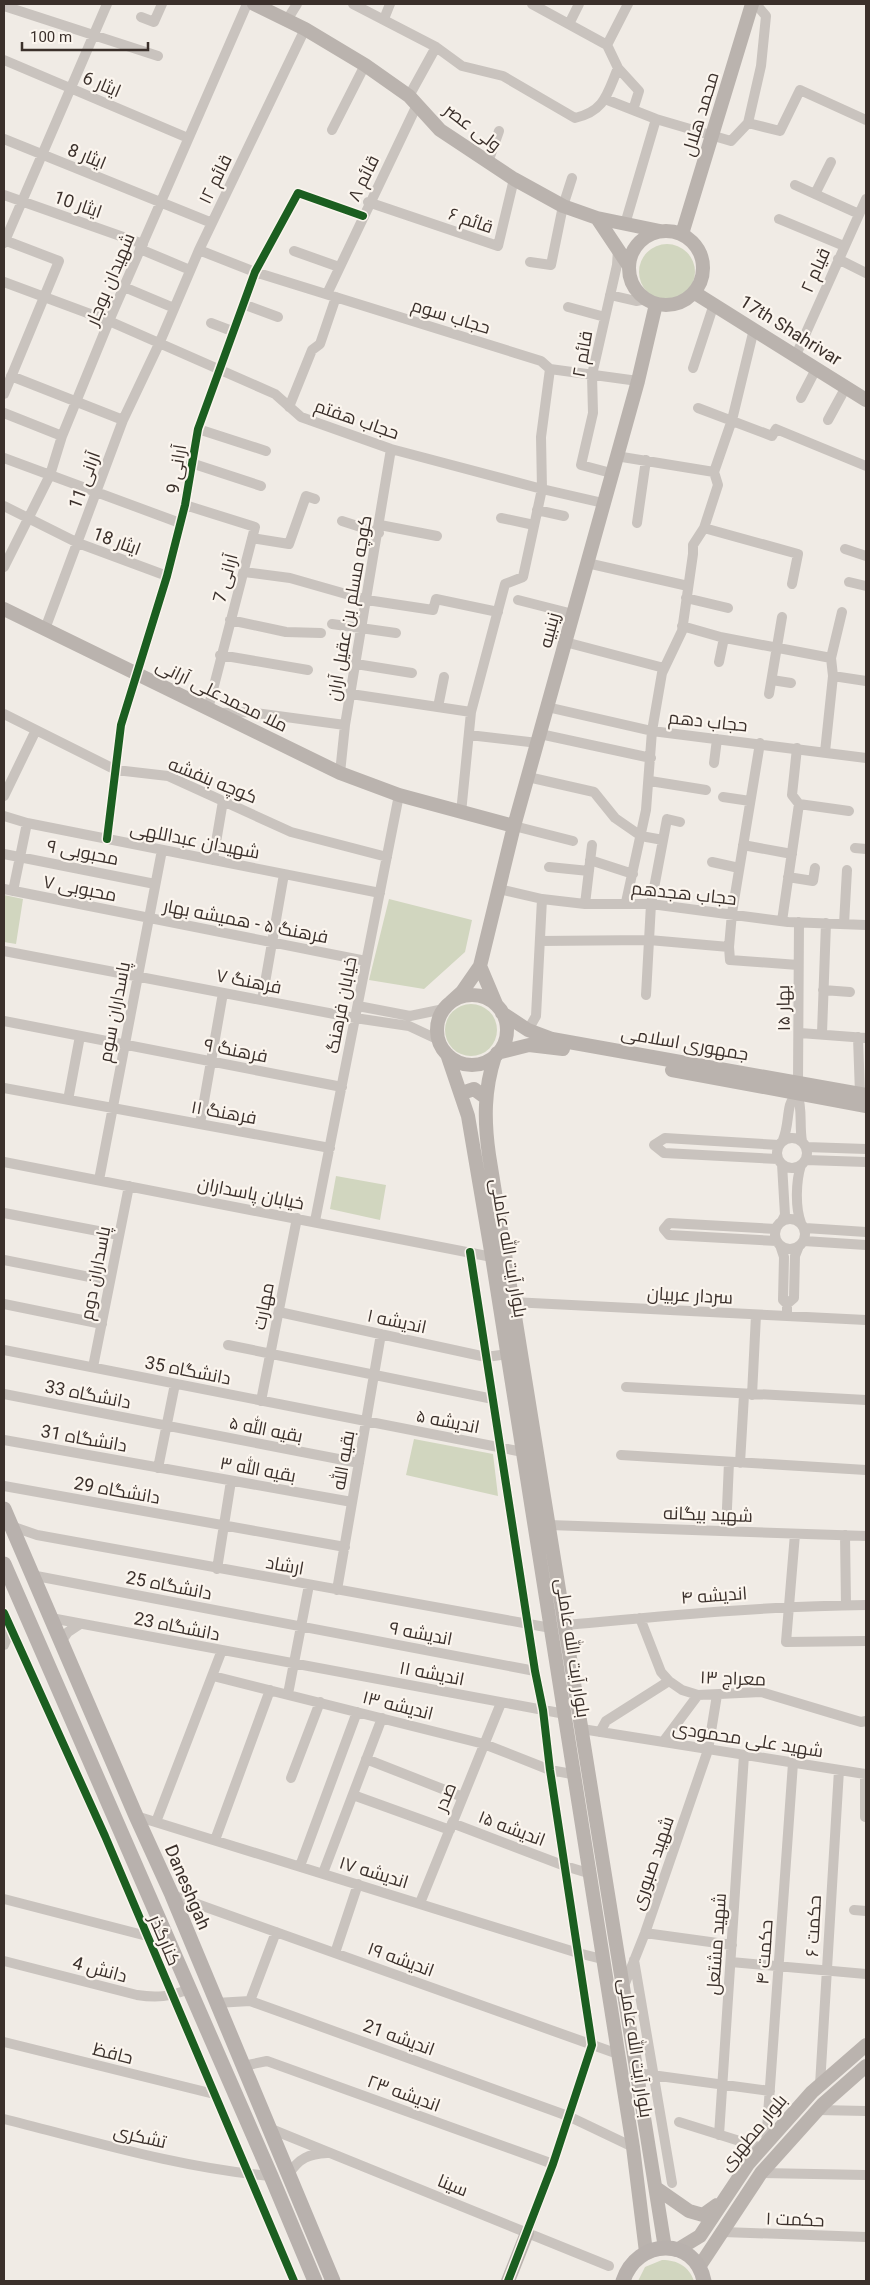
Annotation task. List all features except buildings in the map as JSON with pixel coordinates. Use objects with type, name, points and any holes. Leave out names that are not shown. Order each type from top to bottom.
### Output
[{"type":"main road","name":"ولی عصر","points":[[254,4],[305,29],[365,65],[413,100],[440,130],[514,179],[563,206],[597,218],[660,231]]},
{"type":"main road","name":"محمد هلال","points":[[682,234],[754,4]]},
{"type":"main road","points":[[597,218],[629,266],[632,282],[651,302],[677,304],[695,293],[701,283],[704,272],[703,260],[696,245],[682,234],[660,231],[640,241],[634,250],[629,266]]},
{"type":"main road","name":"17th Shahrivar","points":[[695,293],[866,400]]},
{"type":"main road","name":"زینبیه","points":[[448,1006],[462,992],[480,966],[514,826],[638,381],[651,302]]},
{"type":"main road","name":"ملا محمدعلی آرانی","points":[[4,609],[340,773],[399,795],[514,826]]},
{"type":"main road","points":[[480,966],[506,1022],[503,1046],[485,1062],[475,1064],[464,1064],[447,1054],[439,1040],[437,1027],[448,1006],[460,998],[479,996],[499,1009]]},
{"type":"main road","name":"جمهوری اسلامی","points":[[499,1009],[528,1030],[552,1039],[798,1088]]},
{"type":"main road","name":"جمهوری اسلامی","points":[[496,1054],[529,1046],[557,1048],[864,1098]]},
{"type":"main road","name":"بلوار آیت‌ الله عاملی","points":[[447,1054],[468,1116],[492,1257],[565,1714],[572,1774],[633,2147],[646,2252]]},
{"type":"main road","name":"بلوار آیت‌ الله عاملی","points":[[496,1054],[486,1096],[485,1123],[512,1302],[660,2216],[671,2249]]},
{"type":"main road","points":[[462,1096],[466,1092],[474,1090],[486,1096]]},
{"type":"main road","name":"Daneshgah","points":[[4,1509],[31,1576],[178,1909],[334,2281]]},
{"type":"main road","points":[[4,1564],[271,2176],[314,2281]]},
{"type":"main road","points":[[157,1918],[169,1917],[178,1909]]},
{"type":"main road","points":[[166,1938],[170,1929],[175,1927],[186,1929]]},
{"type":"main road","name":"بلوار مطهری","points":[[671,2249],[700,2236],[748,2164],[764,2145],[820,2085],[866,2045]]},
{"type":"main road","name":"بلوار مطهری","points":[[701,2274],[723,2232],[761,2173],[818,2110],[866,2066]]},
{"type":"main road","points":[[656,2188],[689,2211],[703,2215],[722,2202]]},
{"type":"main road","points":[[641,2217],[650,2225],[658,2222],[660,2216]]},
{"type":"main road","points":[[508,2281],[527,2233]]},
{"type":"main road","points":[[623,2281],[627,2269],[635,2259],[646,2252],[671,2249],[690,2257],[701,2274]]},
{"type":"street","points":[[4,394],[59,261],[4,241],[107,4]]},
{"type":"street","points":[[142,17],[154,22],[162,4]]},
{"type":"street","name":"شهیدان بوجار","points":[[4,567],[50,475],[62,436],[109,320],[247,4]]},
{"type":"street","points":[[288,20],[298,4]]},
{"type":"street","points":[[353,4],[436,47],[462,66],[503,76],[574,118],[590,114],[605,99],[618,68]]},
{"type":"street","points":[[384,20],[390,4]]},
{"type":"street","points":[[532,4],[607,45],[618,68],[639,91],[633,110]]},
{"type":"street","points":[[569,24],[579,4]]},
{"type":"street","points":[[607,45],[628,4]]},
{"type":"street","points":[[605,99],[656,119],[731,141],[748,123],[761,66],[766,16],[754,4]]},
{"type":"street","points":[[4,6],[158,56]]},
{"type":"street","name":"قائم ۱۲","points":[[159,344],[199,250],[305,29]]},
{"type":"street","name":"قائم ۸","points":[[290,407],[312,350],[320,344],[339,267],[436,47]]},
{"type":"street","name":"ایثار 6","points":[[4,60],[188,138]]},
{"type":"street","points":[[332,130],[365,65]]},
{"type":"street","points":[[748,123],[780,131],[800,90],[866,120]]},
{"type":"street","points":[[625,224],[656,119]]},
{"type":"street","points":[[488,162],[499,131]]},
{"type":"street","name":"ایثار 8","points":[[4,139],[212,223]]},
{"type":"street","points":[[815,194],[831,162]]},
{"type":"street","points":[[530,262],[551,265],[563,206],[572,178]]},
{"type":"street","name":"قائم ۶","points":[[368,202],[498,246],[514,179]]},
{"type":"street","points":[[795,185],[859,214]]},
{"type":"street","name":"آرانی 9","points":[[107,839],[122,725],[167,576],[185,505],[198,429],[255,272],[298,193],[362,216]]},
{"type":"street","name":"ایثار 10","points":[[4,195],[141,246],[190,270]]},
{"type":"street","name":"قیام ۲","points":[[796,355],[866,198]]},
{"type":"street","points":[[780,219],[844,246]]},
{"type":"street","name":"حجاب سوم","points":[[199,250],[255,272],[541,361],[550,369],[638,381]]},
{"type":"street","name":"قائم ۲","points":[[611,473],[581,465],[593,413],[592,375],[618,250]]},
{"type":"street","points":[[294,251],[339,267]]},
{"type":"street","points":[[838,259],[866,273]]},
{"type":"street","name":"حجاب هفتم","points":[[4,282],[109,320],[159,344],[275,394],[301,417],[391,449],[603,503]]},
{"type":"street","points":[[124,287],[174,308]]},
{"type":"street","points":[[610,295],[636,301],[651,302]]},
{"type":"street","points":[[242,304],[278,317]]},
{"type":"street","points":[[693,368],[714,304]]},
{"type":"street","points":[[568,307],[605,317]]},
{"type":"street","points":[[211,323],[232,331]]},
{"type":"street","points":[[626,902],[641,836],[650,781],[652,731],[664,668],[682,626],[693,544],[704,528],[718,486],[714,472],[732,420],[754,329]]},
{"type":"street","name":"آرانی 11","points":[[45,629],[123,420],[159,344]]},
{"type":"street","points":[[461,813],[471,712],[505,584],[523,577],[542,489],[541,437],[550,369]]},
{"type":"street","points":[[801,398],[816,369]]},
{"type":"street","points":[[11,376],[123,420]]},
{"type":"street","points":[[828,420],[846,387]]},
{"type":"street","points":[[698,408],[772,436],[776,429],[866,466]]},
{"type":"street","points":[[4,413],[62,436]]},
{"type":"street","points":[[198,429],[266,451]]},
{"type":"street","name":"کوچه مسلم بن عقیل آران","points":[[340,773],[345,725],[391,449]]},
{"type":"street","points":[[616,456],[714,472]]},
{"type":"street","points":[[4,458],[180,524]]},
{"type":"street","points":[[637,524],[646,460]]},
{"type":"street","points":[[191,463],[262,486]]},
{"type":"street","points":[[252,538],[289,544],[306,496],[315,499]]},
{"type":"street","name":"آرانی 7","points":[[185,505],[255,527],[220,655],[212,711]]},
{"type":"street","name":"ایثار 18","points":[[4,506],[78,543],[167,576]]},
{"type":"street","points":[[537,510],[564,516]]},
{"type":"street","points":[[501,518],[534,525]]},
{"type":"street","points":[[342,521],[379,529],[437,536]]},
{"type":"street","points":[[704,528],[798,554],[792,584]]},
{"type":"street","points":[[845,549],[866,556]]},
{"type":"street","points":[[587,563],[688,586]]},
{"type":"street","points":[[244,572],[290,578],[367,600],[433,610],[436,599],[498,612]]},
{"type":"street","points":[[849,582],[866,586]]},
{"type":"street","points":[[686,598],[728,608]]},
{"type":"street","points":[[518,600],[573,614]]},
{"type":"street","points":[[825,752],[833,676],[831,658],[842,612]]},
{"type":"street","points":[[769,694],[782,617]]},
{"type":"street","points":[[230,620],[286,632],[321,633]]},
{"type":"street","points":[[332,624],[396,633]]},
{"type":"street","points":[[682,626],[720,637],[831,658]]},
{"type":"street","points":[[719,662],[724,638],[720,637]]},
{"type":"street","points":[[565,642],[664,668]]},
{"type":"street","points":[[220,655],[308,670]]},
{"type":"street","points":[[356,664],[412,673]]},
{"type":"street","points":[[833,676],[866,681]]},
{"type":"street","points":[[438,707],[444,677]]},
{"type":"street","points":[[772,680],[791,683]]},
{"type":"street","points":[[351,694],[471,712]]},
{"type":"street","name":"حجاب دهم","points":[[547,707],[652,731],[760,743],[866,758]]},
{"type":"street","points":[[212,711],[248,712],[345,725]]},
{"type":"street","name":"کوچه بنفشه","points":[[4,714],[116,770],[168,776],[291,832],[387,857]]},
{"type":"street","points":[[4,796],[36,730]]},
{"type":"street","points":[[469,735],[539,739],[650,758]]},
{"type":"street","points":[[714,763],[717,739]]},
{"type":"street","points":[[760,743],[732,913],[729,948],[730,960],[798,965]]},
{"type":"street","points":[[797,748],[792,795],[799,804],[849,811]]},
{"type":"street","points":[[528,777],[594,792],[614,818],[641,836],[663,840]]},
{"type":"street","points":[[650,781],[706,790]]},
{"type":"street","name":"خیابان فرهنگ","points":[[315,1221],[399,795]]},
{"type":"street","points":[[723,797],[750,801]]},
{"type":"street","points":[[213,860],[223,800]]},
{"type":"street","points":[[782,921],[799,804]]},
{"type":"street","name":"شهیدان عبداللهی","points":[[4,816],[27,823],[380,893]]},
{"type":"street","points":[[646,995],[650,940],[650,904],[667,819],[680,822]]},
{"type":"street","points":[[8,890],[20,856],[27,823]]},
{"type":"street","points":[[514,826],[573,841]]},
{"type":"street","points":[[585,904],[592,845]]},
{"type":"street","points":[[743,845],[792,854]]},
{"type":"street","points":[[854,848],[866,849]]},
{"type":"street","name":"پاسداران سوم","points":[[99,1180],[162,850]]},
{"type":"street","name":"محبوبی ۹","points":[[4,854],[155,884]]},
{"type":"street","points":[[712,862],[739,868]]},
{"type":"street","points":[[548,866],[590,866],[633,874]]},
{"type":"street","points":[[788,877],[813,881],[815,868]]},
{"type":"street","points":[[844,924],[847,870]]},
{"type":"street","points":[[262,1000],[284,874]]},
{"type":"street","name":"حجاب هجدهم","points":[[499,889],[542,899],[585,904],[626,902],[732,913],[782,921],[866,926]]},
{"type":"street","name":"محبوبی ۷","points":[[8,890],[149,918]]},
{"type":"street","points":[[528,1030],[536,1016],[542,899]]},
{"type":"street","name":"فرهنگ ۵ - همیشه بهار","points":[[149,918],[366,961]]},
{"type":"street","name":"بهار ۱۵","points":[[798,1088],[800,1033],[799,922]]},
{"type":"street","points":[[822,1033],[826,923]]},
{"type":"street","points":[[540,941],[650,940],[729,948]]},
{"type":"street","name":"فرهنگ ۷","points":[[4,953],[138,976],[355,1018],[409,1026],[439,1040]]},
{"type":"street","points":[[823,990],[850,992]]},
{"type":"street","points":[[200,1124],[223,993]]},
{"type":"street","points":[[358,1006],[410,1016],[448,1006]]},
{"type":"street","name":"فرهنگ ۹","points":[[4,1022],[342,1087]]},
{"type":"street","points":[[800,1033],[822,1033],[862,1038],[864,1098]]},
{"type":"street","points":[[68,1100],[80,1036]]},
{"type":"street","name":"فرهنگ ۱۱","points":[[4,1088],[330,1148]]},
{"type":"street","points":[[787,1316],[787,1304],[783,1300],[784,1257],[778,1243],[779,1225],[785,1214],[780,1161],[781,1143],[788,1127],[790,1104],[798,1088]]},
{"type":"street","points":[[787,1304],[794,1298],[795,1256],[802,1244],[803,1225],[797,1214],[798,1173],[803,1162],[804,1144],[800,1128],[801,1104],[798,1088]]},
{"type":"street","points":[[866,1149],[804,1144],[793,1138],[781,1143],[665,1138],[654,1145],[664,1153],[780,1161],[792,1168],[803,1162],[866,1162]]},
{"type":"street","name":"خیابان پاسداران","points":[[4,1162],[315,1221],[492,1257]]},
{"type":"street","name":"پاسداران دوم","points":[[93,1367],[129,1186]]},
{"type":"street","points":[[4,1213],[119,1236]]},
{"type":"street","name":"مهارت","points":[[261,1401],[297,1218]]},
{"type":"street","points":[[866,1232],[803,1225],[791,1219],[779,1225],[669,1223],[664,1229],[669,1235],[778,1243],[790,1249],[802,1244],[866,1245]]},
{"type":"street","points":[[470,1252],[527,1624],[543,1710],[550,1770],[592,2045],[553,2164],[527,2233]]},
{"type":"street","points":[[4,1260],[110,1281]]},
{"type":"street","name":"سردار عربیان","points":[[512,1302],[866,1320]]},
{"type":"street","points":[[4,1304],[102,1324]]},
{"type":"street","name":"اندیشه ۱","points":[[279,1312],[486,1357],[508,1354]]},
{"type":"street","points":[[740,1462],[756,1315]]},
{"type":"street","name":"بقیه الله","points":[[338,1590],[381,1334]]},
{"type":"street","points":[[228,1345],[493,1399]]},
{"type":"street","name":"دانشگاه 35","points":[[4,1350],[366,1422]]},
{"type":"street","points":[[158,1468],[175,1384]]},
{"type":"street","points":[[626,1387],[866,1400]]},
{"type":"street","name":"دانشگاه 33","points":[[4,1394],[167,1426]]},
{"type":"street","name":"اندیشه ۵","points":[[366,1422],[523,1452]]},
{"type":"street","name":"بقیه الله ۵","points":[[167,1426],[359,1463]]},
{"type":"street","name":"دانشگاه 31","points":[[4,1440],[158,1468]]},
{"type":"street","points":[[621,1455],[866,1470]]},
{"type":"street","points":[[726,1531],[729,1462]]},
{"type":"street","name":"بقیه الله ۳","points":[[158,1468],[352,1502]]},
{"type":"street","points":[[216,1569],[231,1480]]},
{"type":"street","name":"دانشگاه 29","points":[[4,1486],[345,1547]]},
{"type":"street","name":"شهید بیگانه","points":[[549,1525],[866,1536]]},
{"type":"street","name":"ارشاد","points":[[11,1526],[38,1535],[216,1569],[551,1628]]},
{"type":"street","points":[[795,1534],[786,1642],[866,1641]]},
{"type":"street","points":[[22,1552],[27,1543],[38,1535]]},
{"type":"street","points":[[845,1535],[846,1605]]},
{"type":"street","name":"دانشگاه 25","points":[[31,1576],[301,1627]]},
{"type":"street","points":[[288,1694],[309,1585]]},
{"type":"street","name":"اندیشه ۴","points":[[565,1625],[788,1607],[866,1605]]},
{"type":"street","name":"کنارگذر","points":[[4,1613],[105,1836],[294,2281]]},
{"type":"street","name":"دانشگاه 23","points":[[51,1618],[294,1664]]},
{"type":"street","points":[[600,1732],[606,1721],[669,1681],[661,1672],[640,1618]]},
{"type":"street","points":[[61,1642],[68,1632],[80,1624]]},
{"type":"street","name":"اندیشه ۹","points":[[301,1627],[535,1671]]},
{"type":"street","points":[[4,1645],[11,1628]]},
{"type":"street","points":[[156,1822],[222,1650]]},
{"type":"street","name":"اندیشه ۱۱","points":[[294,1664],[565,1714]]},
{"type":"street","name":"اندیشه ۱۳","points":[[213,1676],[484,1744],[550,1770],[572,1774]]},
{"type":"street","name":"معراج ۱۳","points":[[669,1681],[698,1696],[761,1692],[861,1722],[866,1721]]},
{"type":"street","points":[[215,1840],[270,1690]]},
{"type":"street","name":"شهید صبوری","points":[[624,1986],[645,1933],[708,1750],[717,1694]]},
{"type":"street","points":[[663,1742],[698,1696]]},
{"type":"street","points":[[291,1778],[320,1702]]},
{"type":"street","name":"صدر","points":[[420,1903],[501,1703]]},
{"type":"street","points":[[300,1866],[357,1712]]},
{"type":"street","points":[[323,1873],[382,1718]]},
{"type":"street","name":"شهید علی محمودی","points":[[582,1729],[866,1774],[864,1817],[866,1816]]},
{"type":"street","name":"شهید مشتعل","points":[[719,2135],[744,1755]]},
{"type":"street","points":[[366,1759],[463,1797]]},
{"type":"street","name":"حکمت ۴","points":[[764,2145],[770,2091],[793,1763]]},
{"type":"street","name":"حکمت ۶","points":[[820,2085],[839,1770]]},
{"type":"street","name":"اندیشه ۱۵","points":[[353,1795],[588,1873]]},
{"type":"street","name":"اندیشه ۱۷","points":[[136,1816],[602,1959]]},
{"type":"street","points":[[334,1953],[358,1884]]},
{"type":"street","name":"اندیشه ۱۹","points":[[172,1895],[618,2054]]},
{"type":"street","points":[[4,1899],[147,1936]]},
{"type":"street","points":[[854,1910],[866,1911]]},
{"type":"street","points":[[250,2001],[276,1932]]},
{"type":"street","points":[[645,1933],[732,1945]]},
{"type":"street","points":[[634,1960],[672,2183]]},
{"type":"street","name":"دانش 4","points":[[4,1961],[153,1998],[172,1996],[188,1989]]},
{"type":"street","points":[[731,1962],[866,1974]]},
{"type":"street","name":"اندیشه 21","points":[[216,2003],[250,2001],[568,2116],[633,2147]]},
{"type":"street","name":"حافظ","points":[[4,2042],[214,2094]]},
{"type":"street","name":"اندیشه ۲۳","points":[[243,2066],[267,2061],[553,2164]]},
{"type":"street","points":[[637,2073],[770,2091]]},
{"type":"street","points":[[818,2110],[866,2111]]},
{"type":"street","name":"تشکری","points":[[4,2119],[107,2146],[197,2166],[271,2176]]},
{"type":"street","points":[[679,2122],[719,2135],[764,2145]]},
{"type":"street","name":"سینا","points":[[271,2129],[609,2266]]},
{"type":"street","points":[[289,2174],[296,2162],[312,2154],[331,2153]]},
{"type":"street","points":[[761,2173],[866,2175]]},
{"type":"street","name":"حکمت ۱","points":[[723,2232],[866,2238]]},
{"type":"green space","points":[[662,244],[672,244],[687,252],[693,261],[695,272],[693,283],[687,292],[672,300],[662,300],[651,295],[644,288],[639,277],[639,267],[644,256],[651,249]]},
{"type":"green space","points":[[4,895],[23,899],[16,944],[4,942]]},
{"type":"green space","points":[[389,899],[472,920],[465,952],[424,989],[369,980]]},
{"type":"green space","points":[[471,1004],[481,1006],[489,1012],[495,1020],[497,1030],[495,1040],[489,1048],[481,1054],[471,1056],[461,1054],[453,1048],[447,1040],[445,1030],[447,1020],[453,1012],[461,1006]]},
{"type":"green space","points":[[336,1176],[386,1185],[380,1220],[330,1209]]},
{"type":"green space","points":[[414,1439],[493,1454],[498,1496],[406,1475]]},
{"type":"green space","points":[[662,2260],[673,2261],[682,2265],[689,2271],[694,2281],[638,2281],[645,2267]]},
{"type":"cycle path","points":[[107,839],[121,725],[167,576],[185,505],[198,429],[255,272],[298,193],[363,216]]},
{"type":"cycle path","points":[[470,1252],[535,1671],[543,1710],[550,1770],[592,2045],[553,2164],[508,2281]]},
{"type":"cycle path","points":[[4,1613],[105,1836],[294,2281]]}]
